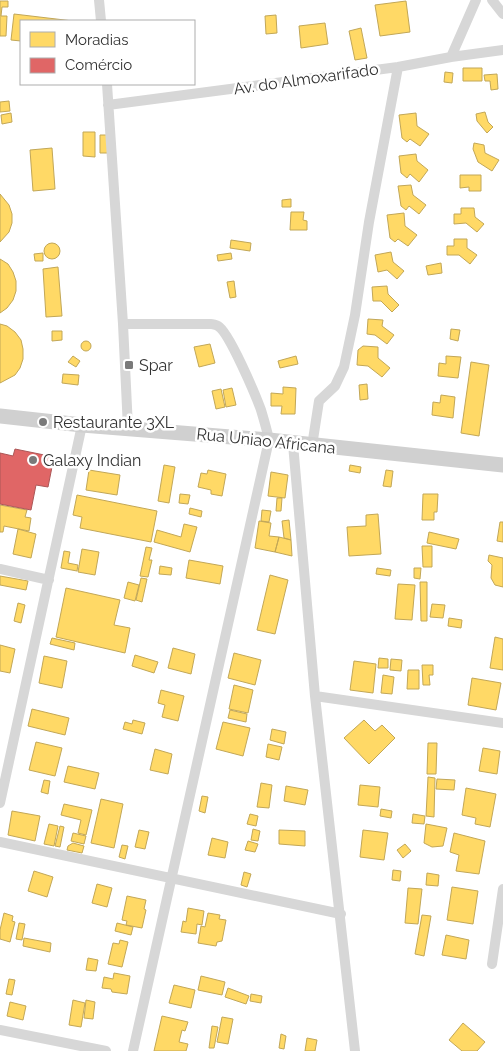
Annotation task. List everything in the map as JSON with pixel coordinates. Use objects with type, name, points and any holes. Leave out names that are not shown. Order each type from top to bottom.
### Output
[{"type":"main road","name":"Rua Uniao Africana","points":[[0,416],[82,425],[269,440],[503,465]]},
{"type":"street","points":[[99,0],[101,20]]},
{"type":"street","points":[[451,57],[476,0]]},
{"type":"street","points":[[492,0],[503,14]]},
{"type":"street","name":"Av. do Almoxarifado","points":[[108,105],[398,67],[503,50]]},
{"type":"street","points":[[312,446],[319,401],[335,386],[344,367],[355,315],[369,222],[398,67]]},
{"type":"street","points":[[107,85],[128,428]]},
{"type":"street","points":[[123,324],[218,325],[235,352],[254,392],[269,440],[133,1051]]},
{"type":"street","points":[[0,803],[82,425]]},
{"type":"street","points":[[293,444],[315,696],[355,1051]]},
{"type":"street","points":[[0,569],[48,580]]},
{"type":"street","points":[[315,696],[503,723]]},
{"type":"street","points":[[0,842],[172,880],[341,914]]},
{"type":"street","points":[[492,964],[503,889]]},
{"type":"street","points":[[0,1030],[106,1051]]},
{"type":"building: Moradias","points":[[0,1],[8,1],[8,7],[2,7],[1,16],[7,16],[6,36],[0,36]]},
{"type":"building: Moradias","points":[[406,1],[410,32],[380,36],[375,5]]},
{"type":"building: Moradias","points":[[14,14],[65,20],[20,20],[20,41],[11,40]]},
{"type":"building: Moradias","points":[[276,15],[277,33],[266,34],[265,16]]},
{"type":"building: Moradias","points":[[325,23],[328,44],[301,48],[299,26]]},
{"type":"building: Moradias","points":[[361,28],[367,58],[355,60],[349,31]]},
{"type":"building: Moradias","points":[[463,68],[482,68],[482,81],[463,81]]},
{"type":"building: Moradias","points":[[445,72],[453,73],[452,83],[444,82]]},
{"type":"building: Moradias","points":[[497,74],[498,89],[491,90],[490,81],[485,81],[484,75]]},
{"type":"building: Moradias","points":[[9,101],[10,111],[0,112],[0,102]]},
{"type":"building: Moradias","points":[[485,112],[488,122],[493,127],[487,133],[477,121],[476,114]]},
{"type":"building: Moradias","points":[[11,113],[12,122],[2,124],[1,115]]},
{"type":"building: Moradias","points":[[416,113],[417,126],[429,134],[420,146],[410,139],[407,142],[402,138],[399,115]]},
{"type":"building: Moradias","points":[[83,132],[95,132],[95,157],[83,156]]},
{"type":"building: Moradias","points":[[100,135],[108,135],[108,153],[100,153]]},
{"type":"building: Moradias","points":[[474,143],[484,145],[485,153],[499,160],[492,171],[478,162],[473,149]]},
{"type":"building: Moradias","points":[[52,148],[55,189],[33,191],[30,150]]},
{"type":"building: Moradias","points":[[416,154],[417,161],[428,170],[419,182],[410,174],[407,178],[401,173],[399,156]]},
{"type":"building: Moradias","points":[[460,175],[481,175],[481,191],[469,191],[469,187],[460,188]]},
{"type":"building: Moradias","points":[[411,185],[413,195],[426,205],[419,214],[409,206],[406,210],[401,206],[398,186]]},
{"type":"building: Moradias","points":[[0,194],[9,205],[12,223],[9,232],[0,242]]},
{"type":"building: Moradias","points":[[291,199],[291,207],[282,207],[282,200]]},
{"type":"building: Moradias","points":[[461,208],[474,208],[475,217],[484,224],[477,232],[466,223],[454,224],[454,214],[461,214]]},
{"type":"building: Moradias","points":[[291,212],[304,212],[303,220],[307,221],[307,230],[290,230]]},
{"type":"building: Moradias","points":[[404,213],[405,226],[417,235],[408,246],[398,239],[395,242],[390,238],[387,215]]},
{"type":"building: Moradias","points":[[454,239],[467,239],[467,248],[477,255],[470,264],[459,255],[447,255],[447,246],[454,246]]},
{"type":"building: Moradias","points":[[231,240],[251,243],[250,251],[230,248]]},
{"type":"building: Moradias","points":[[52,243],[58,245],[60,251],[58,257],[52,259],[46,257],[44,251],[46,245]]},
{"type":"building: Moradias","points":[[391,252],[393,262],[404,271],[397,279],[387,270],[378,272],[375,255]]},
{"type":"building: Moradias","points":[[43,253],[43,261],[35,261],[34,254]]},
{"type":"building: Moradias","points":[[231,253],[232,259],[218,261],[217,255]]},
{"type":"building: Moradias","points":[[0,259],[8,264],[13,272],[16,281],[16,291],[13,300],[0,313]]},
{"type":"building: Moradias","points":[[441,263],[442,273],[428,275],[426,266]]},
{"type":"building: Moradias","points":[[58,267],[62,316],[46,317],[43,269]]},
{"type":"building: Moradias","points":[[234,281],[236,297],[230,298],[227,282]]},
{"type":"building: Moradias","points":[[387,286],[388,294],[399,305],[392,312],[381,301],[373,301],[372,287]]},
{"type":"building: Moradias","points":[[368,319],[383,320],[382,326],[394,335],[387,344],[375,335],[367,334]]},
{"type":"building: Moradias","points":[[0,324],[7,326],[15,332],[21,340],[23,359],[15,375],[0,383]]},
{"type":"building: Moradias","points":[[451,329],[460,330],[458,341],[450,339]]},
{"type":"building: Moradias","points":[[52,331],[62,331],[62,340],[52,341]]},
{"type":"building: Moradias","points":[[84,341],[88,341],[91,346],[90,350],[84,351],[81,348],[81,344]]},
{"type":"building: Moradias","points":[[210,344],[215,363],[199,367],[194,347]]},
{"type":"building: Moradias","points":[[363,346],[378,347],[378,358],[390,368],[382,377],[368,366],[357,365],[358,350]]},
{"type":"building: Moradias","points":[[73,356],[80,361],[76,367],[68,362]]},
{"type":"building: Moradias","points":[[296,356],[298,364],[280,368],[278,361]]},
{"type":"building: Moradias","points":[[446,356],[461,357],[458,378],[438,376],[439,363],[446,364]]},
{"type":"building: Moradias","points":[[471,362],[489,365],[479,436],[461,433]]},
{"type":"building: Moradias","points":[[63,374],[79,375],[78,385],[62,383]]},
{"type":"building: Moradias","points":[[367,384],[368,399],[360,400],[359,385]]},
{"type":"building: Moradias","points":[[283,387],[296,388],[295,414],[281,414],[282,406],[271,406],[271,393],[283,394]]},
{"type":"building: Moradias","points":[[232,388],[236,405],[226,407],[223,390]]},
{"type":"building: Moradias","points":[[221,389],[225,407],[216,409],[212,391]]},
{"type":"building: Moradias","points":[[441,395],[455,397],[453,418],[432,415],[433,402],[440,403]]},
{"type":"building: Moradias","points":[[164,465],[175,467],[169,503],[158,501]]},
{"type":"building: Moradias","points":[[350,465],[361,467],[360,473],[349,471]]},
{"type":"building: Moradias","points":[[89,470],[120,475],[117,495],[86,490]]},
{"type":"building: Moradias","points":[[208,470],[226,474],[222,496],[211,494],[211,490],[198,487],[201,473],[207,474]]},
{"type":"building: Moradias","points":[[386,470],[393,471],[391,487],[383,486]]},
{"type":"building: Moradias","points":[[271,472],[288,475],[285,498],[268,496]]},
{"type":"building: Moradias","points":[[180,494],[190,495],[188,504],[179,503]]},
{"type":"building: Moradias","points":[[423,494],[438,494],[437,512],[434,512],[434,520],[422,520]]},
{"type":"building: Moradias","points":[[77,495],[157,511],[151,542],[80,528],[82,517],[73,515]]},
{"type":"building: Moradias","points":[[277,498],[282,498],[281,511],[276,511]]},
{"type":"building: Moradias","points":[[0,505],[27,510],[25,517],[31,518],[29,531],[4,526],[3,532],[0,532]]},
{"type":"building: Moradias","points":[[190,508],[202,511],[201,517],[189,514]]},
{"type":"building: Moradias","points":[[262,510],[271,511],[269,522],[261,521]]},
{"type":"building: Moradias","points":[[378,514],[381,554],[349,556],[347,527],[366,526],[366,515]]},
{"type":"building: Moradias","points":[[289,520],[291,540],[284,538],[282,521]]},
{"type":"building: Moradias","points":[[259,521],[271,523],[269,536],[279,537],[275,552],[255,548]]},
{"type":"building: Moradias","points":[[500,522],[503,522],[503,542],[497,541]]},
{"type":"building: Moradias","points":[[184,524],[197,527],[190,552],[154,542],[157,530],[181,537]]},
{"type":"building: Moradias","points":[[18,529],[36,534],[31,558],[13,554]]},
{"type":"building: Moradias","points":[[429,532],[459,539],[456,549],[427,543]]},
{"type":"building: Moradias","points":[[279,537],[291,540],[292,556],[275,552]]},
{"type":"building: Moradias","points":[[422,546],[432,546],[432,567],[423,567]]},
{"type":"building: Moradias","points":[[146,547],[152,548],[149,560],[152,560],[148,577],[140,576]]},
{"type":"building: Moradias","points":[[82,549],[99,552],[95,575],[78,572]]},
{"type":"building: Moradias","points":[[64,551],[70,552],[68,563],[78,565],[77,571],[61,568]]},
{"type":"building: Moradias","points":[[489,555],[503,558],[503,587],[495,585],[491,578],[492,565],[488,561]]},
{"type":"building: Moradias","points":[[189,560],[223,566],[220,584],[186,578]]},
{"type":"building: Moradias","points":[[160,566],[172,568],[171,575],[159,574]]},
{"type":"building: Moradias","points":[[377,568],[391,570],[390,576],[376,574]]},
{"type":"building: Moradias","points":[[414,568],[421,568],[420,579],[414,578]]},
{"type":"building: Moradias","points":[[270,575],[288,580],[275,634],[257,630]]},
{"type":"building: Moradias","points":[[0,576],[28,581],[26,590],[0,585]]},
{"type":"building: Moradias","points":[[141,578],[147,579],[142,602],[136,600]]},
{"type":"building: Moradias","points":[[128,582],[139,585],[135,601],[124,598]]},
{"type":"building: Moradias","points":[[420,582],[427,582],[427,621],[421,621]]},
{"type":"building: Moradias","points":[[398,584],[415,585],[412,620],[395,619]]},
{"type":"building: Moradias","points":[[66,588],[120,600],[114,625],[130,628],[125,653],[56,637]]},
{"type":"building: Moradias","points":[[18,603],[25,605],[21,623],[14,621]]},
{"type":"building: Moradias","points":[[432,604],[445,605],[443,618],[430,617]]},
{"type":"building: Moradias","points":[[449,618],[462,620],[461,628],[448,626]]},
{"type":"building: Moradias","points":[[495,637],[503,639],[503,670],[490,668]]},
{"type":"building: Moradias","points":[[52,638],[75,643],[74,650],[50,644]]},
{"type":"building: Moradias","points":[[0,645],[15,649],[10,673],[0,671]]},
{"type":"building: Moradias","points":[[173,648],[195,654],[191,674],[168,668]]},
{"type":"building: Moradias","points":[[234,653],[261,660],[255,685],[228,678]]},
{"type":"building: Moradias","points":[[135,655],[158,662],[154,673],[132,666]]},
{"type":"building: Moradias","points":[[44,656],[67,661],[62,688],[39,683]]},
{"type":"building: Moradias","points":[[379,658],[388,659],[388,668],[378,668]]},
{"type":"building: Moradias","points":[[391,659],[402,660],[401,671],[390,670]]},
{"type":"building: Moradias","points":[[354,661],[376,664],[373,693],[350,690]]},
{"type":"building: Moradias","points":[[422,665],[433,665],[433,675],[429,675],[430,685],[423,685]]},
{"type":"building: Moradias","points":[[408,670],[419,670],[419,689],[407,689]]},
{"type":"building: Moradias","points":[[383,675],[394,677],[392,694],[381,693]]},
{"type":"building: Moradias","points":[[472,678],[501,683],[496,710],[468,705]]},
{"type":"building: Moradias","points":[[234,685],[253,690],[248,713],[229,709]]},
{"type":"building: Moradias","points":[[161,690],[184,696],[178,721],[162,717],[165,705],[158,703]]},
{"type":"building: Moradias","points":[[32,709],[69,718],[65,735],[28,726]]},
{"type":"building: Moradias","points":[[230,710],[247,714],[246,722],[228,718]]},
{"type":"building: Moradias","points":[[133,720],[145,723],[142,734],[123,729],[125,722],[132,724]]},
{"type":"building: Moradias","points":[[364,720],[375,731],[382,725],[395,738],[369,764],[344,738]]},
{"type":"building: Moradias","points":[[223,722],[250,728],[243,756],[216,749]]},
{"type":"building: Moradias","points":[[272,729],[286,732],[284,744],[270,740]]},
{"type":"building: Moradias","points":[[36,742],[62,748],[55,776],[29,770]]},
{"type":"building: Moradias","points":[[428,743],[437,743],[436,774],[427,774]]},
{"type":"building: Moradias","points":[[268,744],[282,747],[279,760],[266,757]]},
{"type":"building: Moradias","points":[[483,748],[500,751],[497,774],[479,771]]},
{"type":"building: Moradias","points":[[155,749],[172,754],[168,774],[150,770]]},
{"type":"building: Moradias","points":[[68,766],[99,773],[95,789],[64,782]]},
{"type":"building: Moradias","points":[[428,777],[435,778],[434,817],[426,816]]},
{"type":"building: Moradias","points":[[437,779],[455,780],[454,790],[436,789]]},
{"type":"building: Moradias","points":[[44,780],[50,781],[48,794],[41,792]]},
{"type":"building: Moradias","points":[[261,783],[272,785],[269,808],[257,807]]},
{"type":"building: Moradias","points":[[360,785],[380,787],[378,807],[358,805]]},
{"type":"building: Moradias","points":[[286,786],[308,790],[305,805],[284,801]]},
{"type":"building: Moradias","points":[[466,788],[496,794],[490,827],[475,824],[476,818],[462,815]]},
{"type":"building: Moradias","points":[[202,796],[208,797],[205,813],[199,811]]},
{"type":"building: Moradias","points":[[101,799],[123,804],[114,848],[91,843]]},
{"type":"building: Moradias","points":[[64,804],[92,810],[86,835],[78,833],[81,820],[61,815]]},
{"type":"building: Moradias","points":[[381,809],[392,811],[391,818],[380,816]]},
{"type":"building: Moradias","points":[[12,811],[40,816],[35,841],[8,835]]},
{"type":"building: Moradias","points":[[250,814],[258,816],[256,826],[247,824]]},
{"type":"building: Moradias","points":[[413,814],[425,816],[424,824],[412,823]]},
{"type":"building: Moradias","points":[[49,824],[58,826],[54,846],[44,844]]},
{"type":"building: Moradias","points":[[426,824],[447,828],[443,846],[432,847],[424,843]]},
{"type":"building: Moradias","points":[[60,826],[64,827],[60,847],[55,846]]},
{"type":"building: Moradias","points":[[253,829],[260,831],[258,841],[251,840]]},
{"type":"building: Moradias","points":[[139,830],[149,832],[145,849],[135,847]]},
{"type":"building: Moradias","points":[[279,830],[305,831],[305,846],[279,844]]},
{"type":"building: Moradias","points":[[363,830],[388,833],[384,860],[360,857]]},
{"type":"building: Moradias","points":[[73,833],[86,836],[84,844],[71,841]]},
{"type":"building: Moradias","points":[[454,833],[485,841],[479,874],[456,871],[459,855],[450,852]]},
{"type":"building: Moradias","points":[[212,838],[228,842],[225,858],[208,855]]},
{"type":"building: Moradias","points":[[248,841],[258,844],[255,852],[245,850]]},
{"type":"building: Moradias","points":[[73,843],[84,846],[82,853],[67,850],[68,846]]},
{"type":"building: Moradias","points":[[405,844],[411,851],[403,858],[397,850]]},
{"type":"building: Moradias","points":[[122,845],[128,846],[125,859],[119,857]]},
{"type":"building: Moradias","points":[[393,870],[401,871],[400,881],[392,880]]},
{"type":"building: Moradias","points":[[34,871],[53,877],[47,897],[28,891]]},
{"type":"building: Moradias","points":[[244,872],[251,874],[247,887],[241,885]]},
{"type":"building: Moradias","points":[[427,873],[439,875],[438,886],[426,885]]},
{"type":"building: Moradias","points":[[97,884],[112,888],[107,907],[92,903]]},
{"type":"building: Moradias","points":[[452,887],[478,891],[473,924],[447,920]]},
{"type":"building: Moradias","points":[[408,888],[422,889],[418,924],[405,923]]},
{"type":"building: Moradias","points":[[127,896],[146,900],[142,928],[126,925],[127,921],[122,920]]},
{"type":"building: Moradias","points":[[188,908],[204,911],[202,925],[197,924],[196,934],[181,932],[183,921],[186,922]]},
{"type":"building: Moradias","points":[[4,913],[13,916],[12,921],[15,922],[10,942],[0,939]]},
{"type":"building: Moradias","points":[[208,913],[220,915],[219,919],[226,920],[222,941],[217,942],[216,946],[198,943],[201,926],[205,927]]},
{"type":"building: Moradias","points":[[422,915],[431,916],[424,956],[415,954]]},
{"type":"building: Moradias","points":[[19,923],[25,924],[22,940],[16,939]]},
{"type":"building: Moradias","points":[[117,923],[133,927],[131,935],[115,931]]},
{"type":"building: Moradias","points":[[446,935],[469,940],[466,959],[442,955]]},
{"type":"building: Moradias","points":[[24,938],[51,943],[50,952],[23,946]]},
{"type":"building: Moradias","points":[[120,940],[128,942],[122,967],[108,964],[113,943],[119,944]]},
{"type":"building: Moradias","points":[[88,958],[98,960],[96,971],[86,970]]},
{"type":"building: Moradias","points":[[114,973],[130,976],[127,994],[112,992],[111,989],[102,988],[104,977],[113,979]]},
{"type":"building: Moradias","points":[[201,976],[225,982],[222,995],[198,990]]},
{"type":"building: Moradias","points":[[9,979],[15,980],[12,995],[6,994]]},
{"type":"building: Moradias","points":[[174,985],[195,990],[191,1008],[169,1003]]},
{"type":"building: Moradias","points":[[228,988],[249,996],[246,1004],[225,997]]},
{"type":"building: Moradias","points":[[251,994],[262,996],[261,1003],[250,1001]]},
{"type":"building: Moradias","points":[[73,1000],[85,1003],[81,1027],[69,1025]]},
{"type":"building: Moradias","points":[[86,1000],[95,1002],[93,1019],[84,1018]]},
{"type":"building: Moradias","points":[[10,1002],[26,1006],[23,1020],[7,1016]]},
{"type":"building: Moradias","points":[[162,1016],[188,1022],[185,1031],[182,1030],[179,1042],[188,1044],[186,1051],[154,1051]]},
{"type":"building: Moradias","points":[[222,1017],[233,1019],[228,1044],[217,1042]]},
{"type":"building: Moradias","points":[[463,1023],[485,1042],[477,1051],[462,1051],[449,1040]]},
{"type":"building: Moradias","points":[[212,1026],[218,1027],[214,1048],[209,1048]]},
{"type":"building: Moradias","points":[[281,1034],[286,1036],[284,1049],[279,1048]]},
{"type":"building: Moradias","points":[[307,1038],[317,1040],[315,1051],[305,1051]]},
{"type":"building: Comércio","points":[[15,449],[54,457],[48,487],[36,485],[31,510],[0,504],[0,453],[13,456]]},
{"type":"place","name":"Spar","points":[[129,365]]},
{"type":"place","name":"Restaurante 3XL","points":[[43,422]]},
{"type":"place","name":"Galaxy Indian","points":[[33,460]]}]
